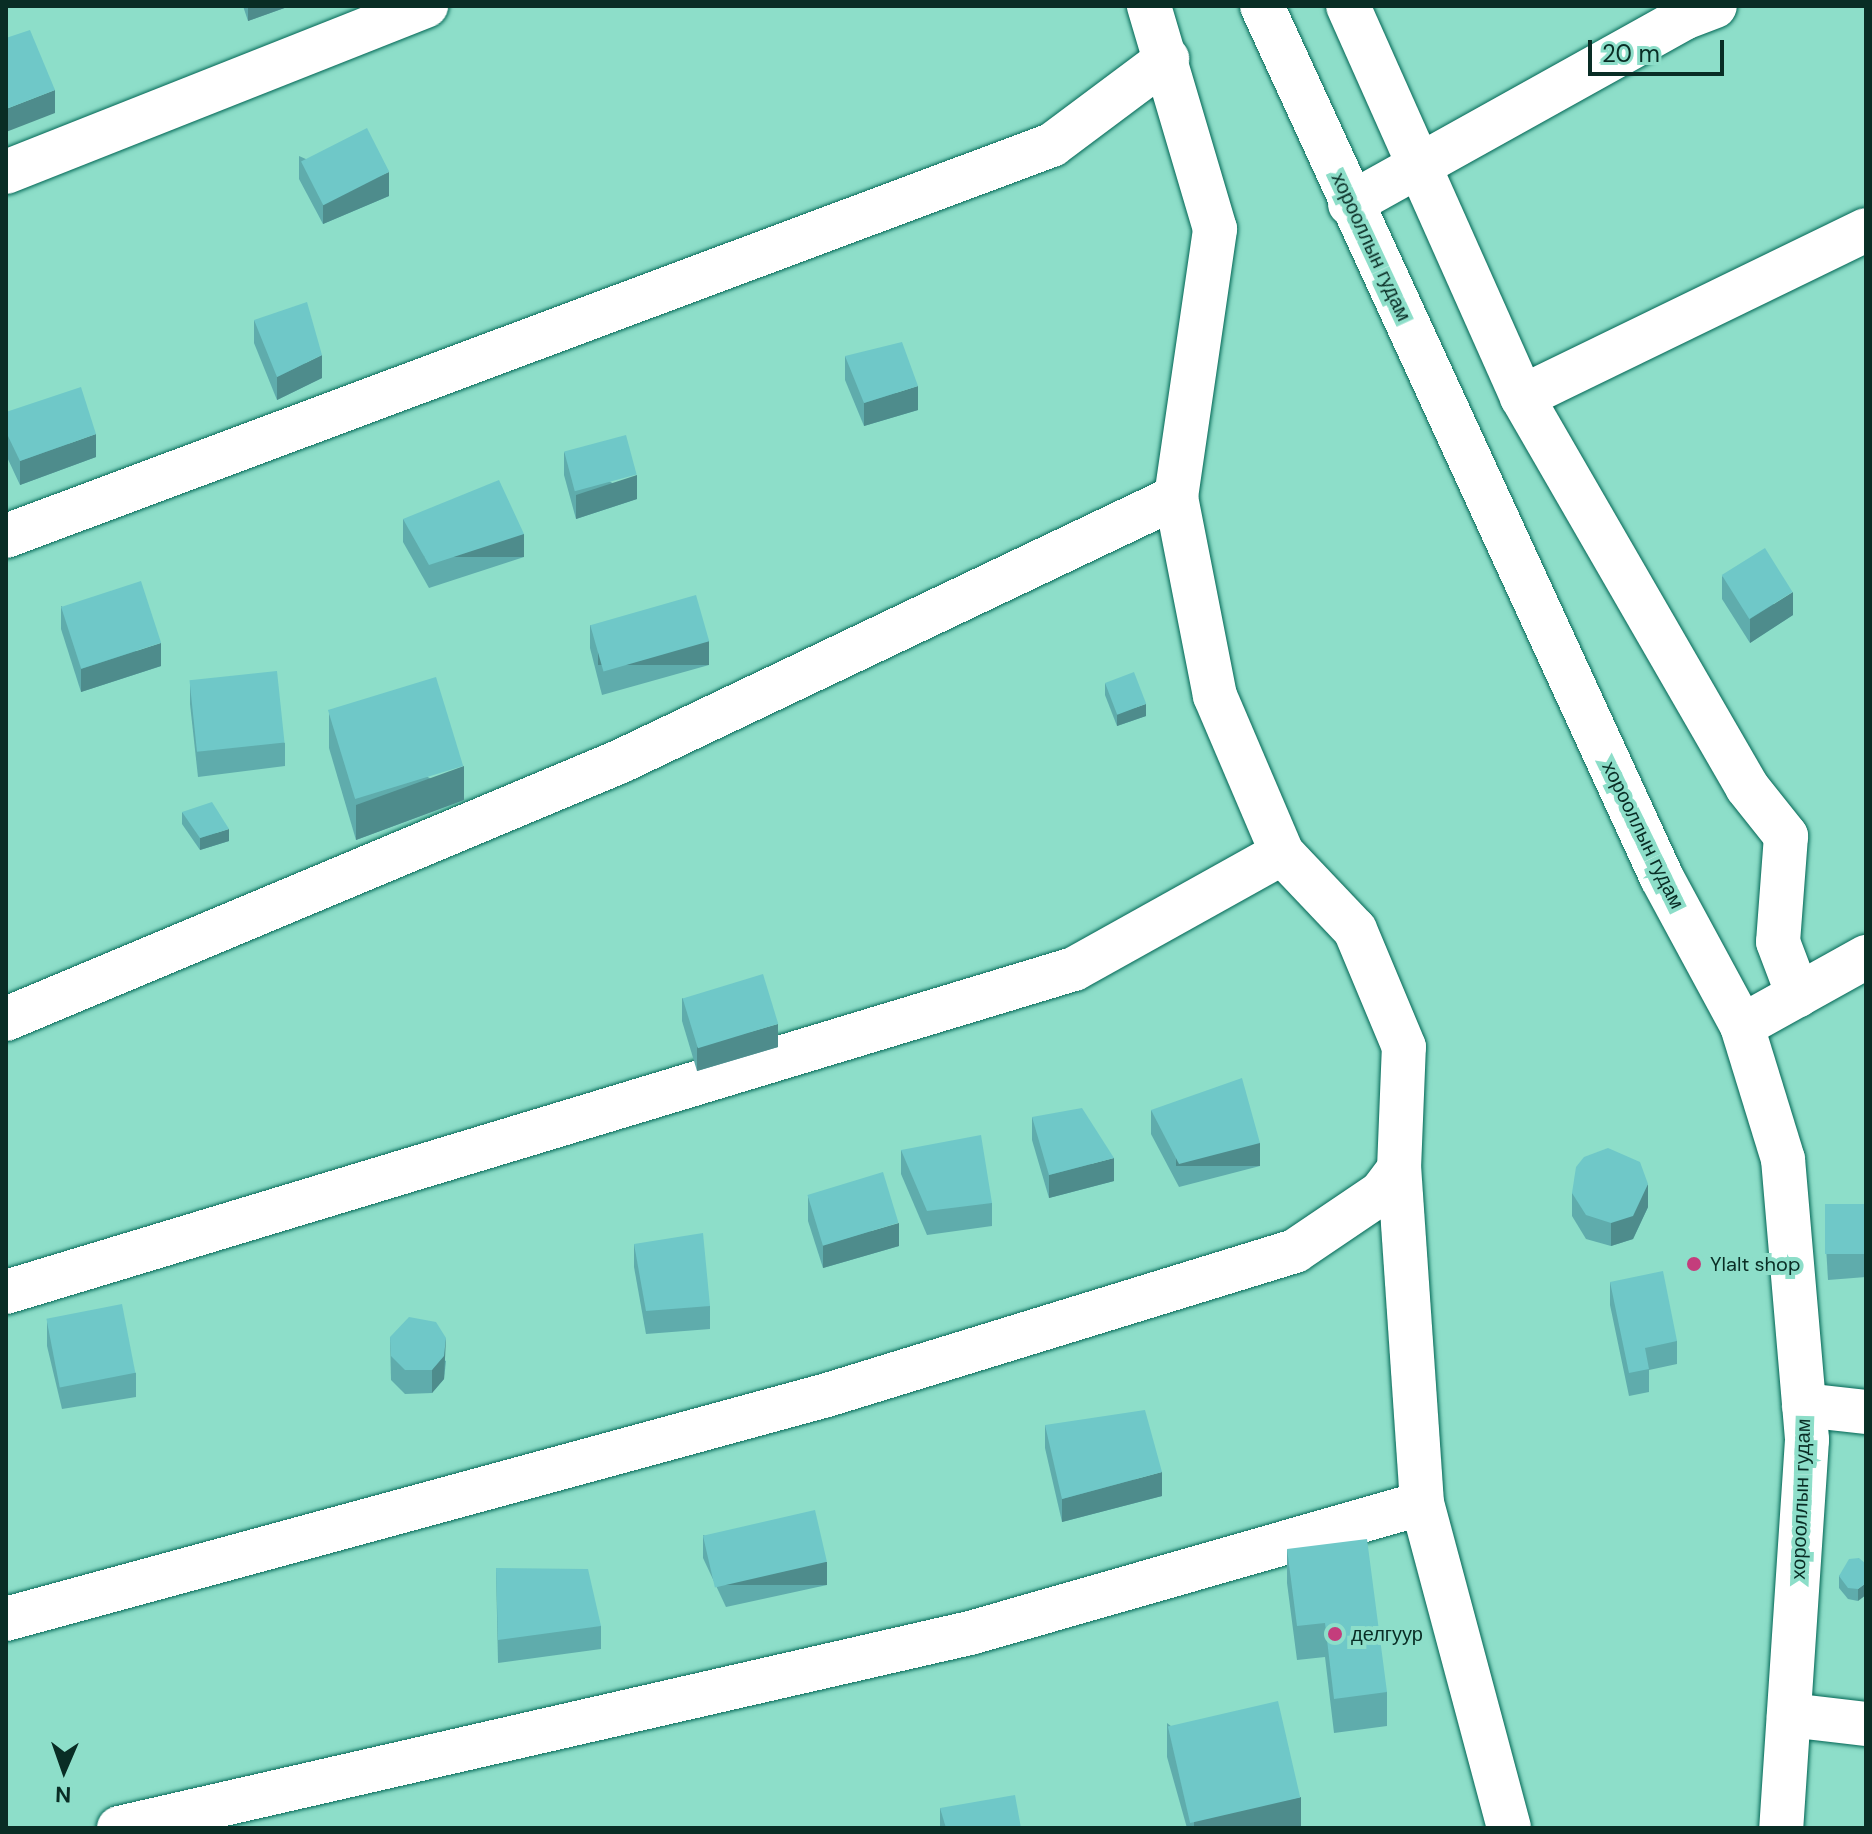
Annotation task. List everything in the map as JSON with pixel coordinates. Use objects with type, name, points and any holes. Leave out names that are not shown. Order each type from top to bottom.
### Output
[{"type":"street","points":[[6,172],[426,6]]},
{"type":"street","points":[[1149,6],[1215,229],[1176,497],[1215,696],[1282,853],[1355,930],[1404,1047],[1399,1169],[1422,1503],[1509,1828]]},
{"type":"street","name":"хорооллын гудам","points":[[1262,6],[1350,204],[1662,878],[1742,1026],[1783,1159],[1804,1405],[1781,1828]]},
{"type":"street","points":[[1348,6],[1417,167],[1522,397],[1747,787],[1786,836],[1778,942],[1798,995]]},
{"type":"street","points":[[1350,204],[1684,18],[1715,6]]},
{"type":"street","points":[[6,536],[1052,145],[1167,59]]},
{"type":"street","points":[[1522,397],[1866,230]]},
{"type":"street","points":[[6,1019],[619,762],[1176,497]]},
{"type":"street","points":[[6,1292],[1074,969],[1282,853]]},
{"type":"street","points":[[1742,1026],[1866,957]]},
{"type":"street","points":[[6,1619],[827,1395],[1295,1251],[1381,1193],[1399,1169]]},
{"type":"street","points":[[1804,1405],[1866,1412]]},
{"type":"street","points":[[119,1828],[970,1633],[1422,1503]]},
{"type":"street","points":[[1789,1715],[1866,1724]]},
{"type":"building","points":[[30,30],[55,90],[6,109],[6,38]]},
{"type":"building","points":[[367,128],[389,172],[323,205],[301,162]]},
{"type":"building","points":[[307,302],[322,355],[277,377],[254,320]]},
{"type":"building","points":[[902,342],[918,386],[864,403],[845,356]]},
{"type":"building","points":[[81,387],[96,434],[20,461],[6,432],[6,412]]},
{"type":"building","points":[[626,435],[637,475],[575,491],[564,452]]},
{"type":"building","points":[[499,480],[524,534],[429,565],[403,519]]},
{"type":"building","points":[[1765,548],[1793,592],[1749,619],[1722,575]]},
{"type":"building","points":[[141,581],[161,643],[81,669],[61,607]]},
{"type":"building","points":[[696,595],[709,641],[603,671],[590,625]]},
{"type":"building","points":[[277,671],[285,743],[197,752],[189,680]]},
{"type":"building","points":[[1134,672],[1146,704],[1117,715],[1105,683]]},
{"type":"building","points":[[436,677],[463,766],[355,799],[328,710]]},
{"type":"building","points":[[212,802],[229,829],[200,838],[182,812]]},
{"type":"building","points":[[763,974],[778,1024],[698,1048],[683,999]]},
{"type":"building","points":[[1242,1078],[1260,1143],[1179,1164],[1151,1110]]},
{"type":"building","points":[[1082,1108],[1114,1158],[1049,1175],[1032,1117]]},
{"type":"building","points":[[981,1135],[992,1203],[927,1211],[901,1150]]},
{"type":"building","points":[[1608,1148],[1640,1162],[1648,1184],[1633,1216],[1611,1223],[1586,1215],[1572,1193],[1576,1167],[1584,1157]]},
{"type":"building","points":[[883,1172],[898,1223],[823,1246],[807,1195]]},
{"type":"building","points":[[1825,1204],[1866,1204],[1866,1254],[1825,1254]]},
{"type":"building","points":[[703,1233],[710,1306],[646,1311],[634,1244]]},
{"type":"building","points":[[1663,1271],[1677,1341],[1645,1348],[1649,1369],[1629,1373],[1610,1282]]},
{"type":"building","points":[[122,1304],[135,1373],[60,1387],[46,1319]]},
{"type":"building","points":[[409,1317],[436,1322],[446,1338],[444,1356],[432,1370],[405,1370],[391,1356],[390,1337]]},
{"type":"building","points":[[1145,1410],[1162,1472],[1062,1499],[1045,1425]]},
{"type":"building","points":[[815,1510],[827,1562],[715,1588],[703,1536]]},
{"type":"building","name":"делгуур","points":[[1367,1539],[1387,1692],[1334,1699],[1325,1623],[1297,1626],[1287,1549]]},
{"type":"building","points":[[1859,1558],[1866,1564],[1866,1583],[1858,1589],[1848,1588],[1839,1576],[1849,1559]]},
{"type":"building","points":[[496,1568],[588,1569],[601,1626],[498,1640]]},
{"type":"building","points":[[1278,1701],[1300,1797],[1190,1823],[1168,1726]]},
{"type":"building","points":[[1015,1795],[1021,1828],[946,1828],[940,1808]]},
{"type":"place","name":"Ylalt shop","points":[[1694,1264]]},
{"type":"place","name":"делгуур","points":[[1335,1634]]}]
